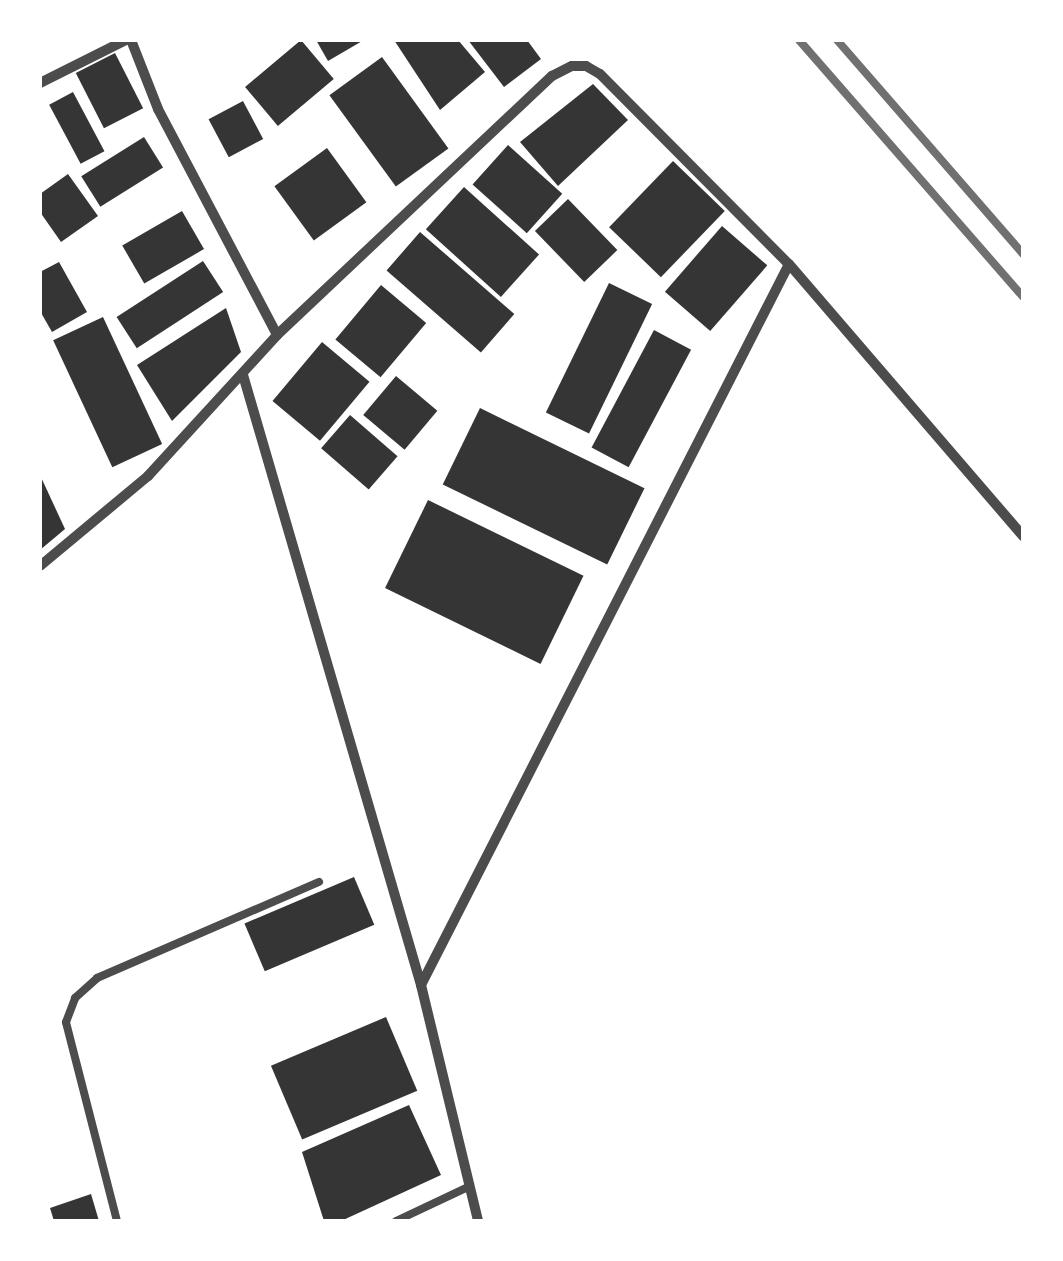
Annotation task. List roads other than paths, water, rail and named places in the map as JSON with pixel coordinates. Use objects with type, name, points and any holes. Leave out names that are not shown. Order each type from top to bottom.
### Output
[{"type":"street","points":[[40,82],[128,40],[158,109],[277,334]]},
{"type":"street","points":[[40,566],[148,476],[277,334],[552,76],[572,66],[586,66],[600,74],[788,264],[1023,536]]},
{"type":"street","points":[[421,985],[788,264]]},
{"type":"street","points":[[243,375],[421,985],[478,1221]]},
{"type":"lane","points":[[117,1221],[66,1022],[75,998],[97,978],[318,882]]},
{"type":"lane","points":[[396,1221],[468,1187]]},
{"type":"railway","points":[[799,40],[1023,297]]},
{"type":"railway","points":[[837,40],[1023,254]]}]
